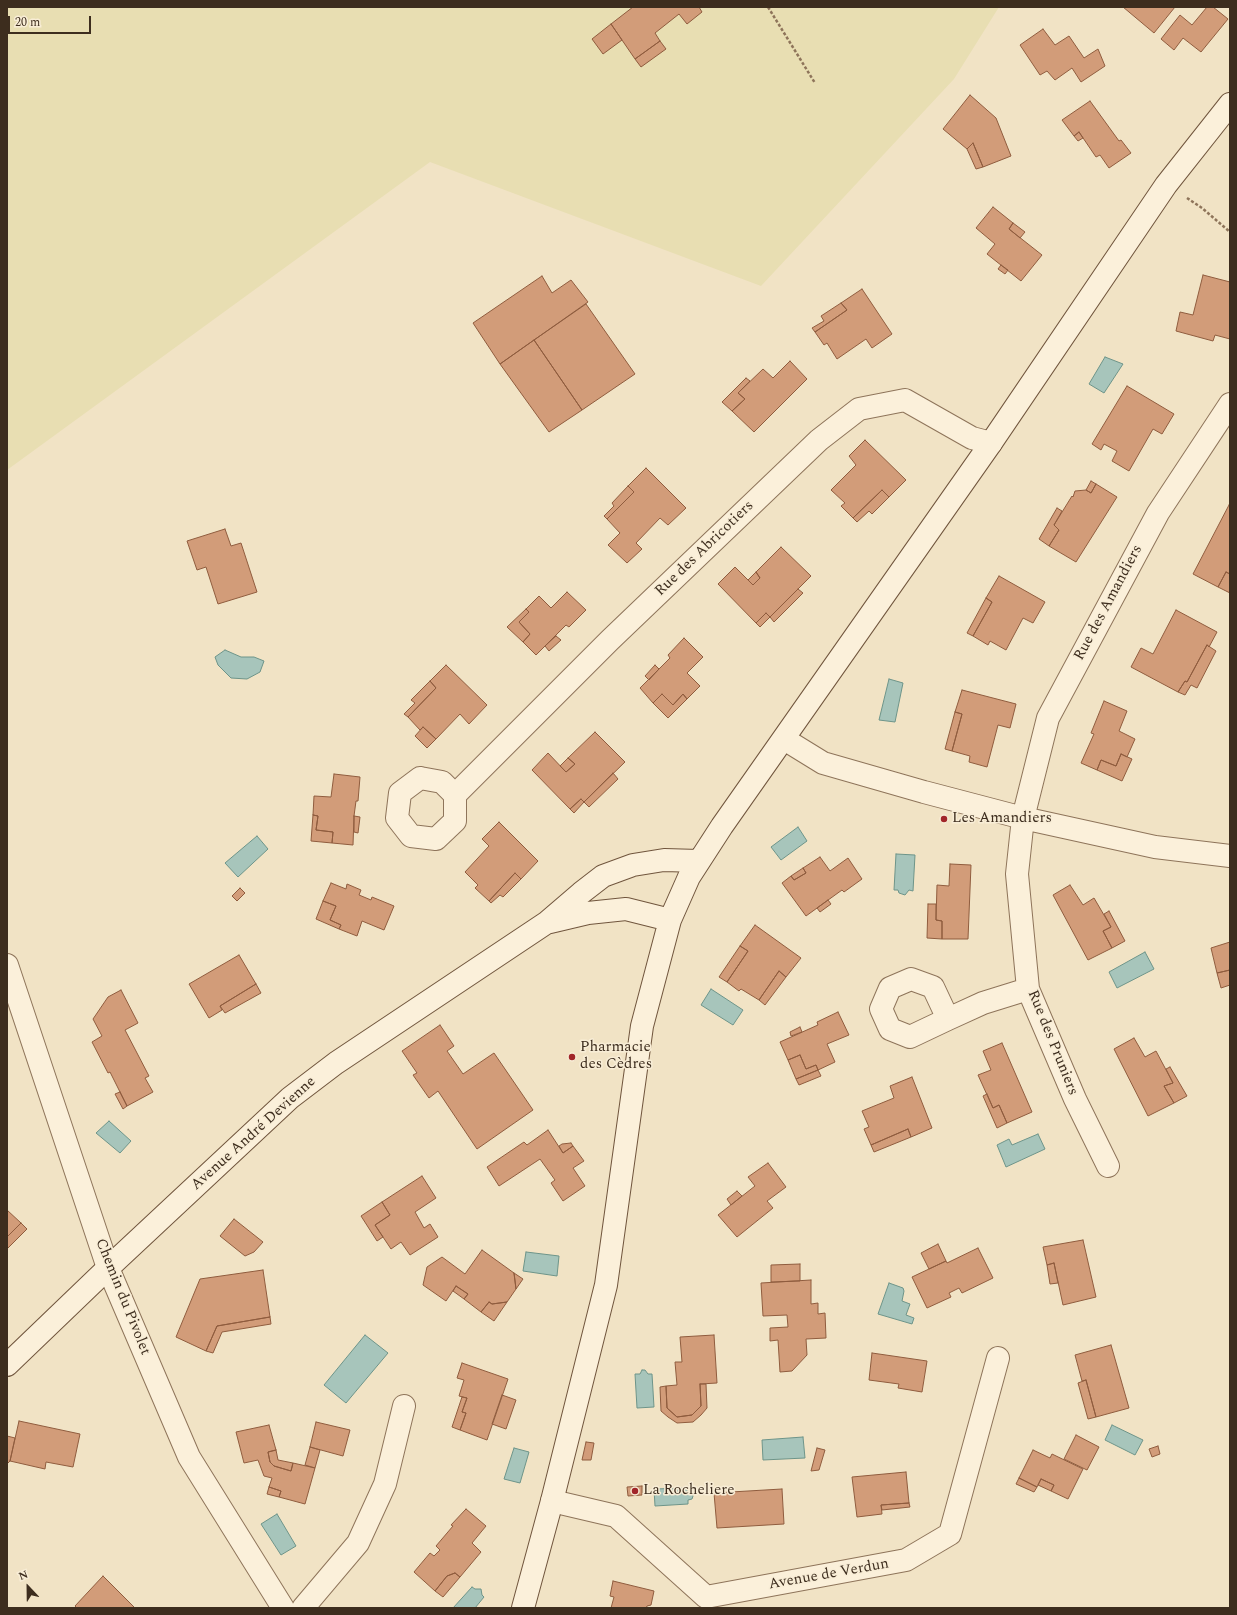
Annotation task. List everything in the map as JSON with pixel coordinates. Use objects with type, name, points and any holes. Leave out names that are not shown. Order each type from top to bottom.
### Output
[{"type":"street","points":[[523,1608],[552,1500],[606,1285],[642,1026],[670,920],[689,877],[784,738],[991,443],[1166,185],[1230,104]]},
{"type":"street","name":"Rue des Abricotiers","points":[[455,795],[615,634],[819,440],[858,409],[905,400],[972,438],[991,443]]},
{"type":"street","name":"Rue des Amandiers","points":[[1023,818],[1048,718],[1158,513],[1230,404]]},
{"type":"street","points":[[784,738],[823,763],[924,792],[1023,818],[1155,847],[1230,856]]},
{"type":"street","name":"Rue des Pruniers","points":[[1023,818],[1017,874],[1028,989],[1075,1099],[1108,1166]]},
{"type":"street","name":"Avenue André Devienne","points":[[7,1365],[108,1268],[290,1098],[336,1063],[546,923],[603,876],[633,865],[664,860],[699,861]]},
{"type":"street","name":"Avenue André Devienne","points":[[546,923],[588,913],[626,909],[670,920]]},
{"type":"street","name":"Chemin du Pivolet","points":[[7,965],[108,1268],[189,1457],[284,1608]]},
{"type":"street","points":[[948,1019],[983,1003],[1028,989]]},
{"type":"street","name":"Avenue de Verdun","points":[[552,1500],[616,1516],[706,1597],[906,1560],[950,1534],[998,1358]]},
{"type":"street","points":[[303,1608],[358,1543],[385,1484],[404,1406]]},
{"type":"path","points":[[768,7],[815,82]]},
{"type":"path","points":[[1202,208],[1230,232]]},
{"type":"shaded area","points":[[7,7],[999,7],[954,79],[761,286],[430,162],[7,470]]},
{"type":"water","points":[[1105,357],[1123,364],[1104,393],[1089,384]]},
{"type":"water","points":[[225,650],[241,657],[254,657],[264,661],[260,672],[247,679],[231,678],[218,665],[215,657]]},
{"type":"water","points":[[889,679],[903,683],[895,722],[879,720]]},
{"type":"water","points":[[798,827],[807,841],[781,860],[771,847]]},
{"type":"water","points":[[257,836],[268,849],[238,877],[225,863]]},
{"type":"water","points":[[896,854],[915,855],[913,891],[909,890],[905,895],[899,893],[898,890],[894,890]]},
{"type":"water","points":[[1145,952],[1154,969],[1117,988],[1109,972]]},
{"type":"water","points":[[711,989],[743,1010],[733,1025],[701,1005]]},
{"type":"water","points":[[109,1121],[131,1141],[120,1153],[96,1133]]},
{"type":"water","points":[[1038,1134],[1045,1149],[1006,1167],[997,1145],[1009,1139],[1012,1145]]},
{"type":"water","points":[[526,1252],[559,1256],[557,1276],[523,1271]]},
{"type":"water","points":[[889,1283],[903,1288],[904,1291],[902,1301],[910,1304],[906,1315],[914,1318],[912,1324],[878,1314]]},
{"type":"water","points":[[365,1335],[388,1353],[346,1403],[324,1385]]},
{"type":"water","points":[[642,1370],[645,1370],[648,1374],[652,1374],[654,1407],[637,1408],[635,1374],[640,1374]]},
{"type":"water","points":[[1112,1425],[1143,1440],[1135,1455],[1105,1440]]},
{"type":"water","points":[[803,1437],[805,1458],[763,1460],[762,1440]]},
{"type":"water","points":[[514,1448],[529,1452],[520,1483],[504,1479]]},
{"type":"water","points":[[687,1488],[687,1491],[692,1493],[693,1496],[692,1499],[688,1500],[688,1504],[655,1506],[654,1489]]},
{"type":"water","points":[[277,1514],[296,1546],[281,1555],[261,1524]]},
{"type":"water","points":[[472,1587],[475,1589],[481,1589],[484,1597],[475,1608],[453,1608]]},
{"type":"building","points":[[633,7],[699,7],[702,12],[687,24],[679,14],[655,33],[660,41],[635,59],[611,24]]},
{"type":"building","points":[[1123,7],[1175,7],[1154,33]]},
{"type":"building","points":[[1207,7],[1213,7],[1228,19],[1201,52],[1183,38],[1174,50],[1161,39],[1180,15],[1192,25]]},
{"type":"building","points":[[611,24],[622,40],[603,54],[592,39]]},
{"type":"building","points":[[1043,29],[1055,45],[1069,36],[1084,58],[1098,49],[1105,66],[1081,82],[1072,68],[1055,80],[1047,71],[1040,75],[1020,45]]},
{"type":"building","points":[[660,41],[666,49],[641,67],[635,59]]},
{"type":"building","points":[[970,95],[996,118],[1011,156],[983,167],[973,143],[967,149],[943,129]]},
{"type":"building","points":[[1090,101],[1119,141],[1121,140],[1131,153],[1109,168],[1100,155],[1096,157],[1079,132],[1074,136],[1062,120]]},
{"type":"building","points":[[1079,132],[1083,138],[1078,141],[1074,136]]},
{"type":"building","points":[[973,143],[983,167],[976,169],[967,149]]},
{"type":"building","points":[[993,207],[1013,223],[1009,229],[1042,255],[1021,281],[987,254],[995,244],[976,228]]},
{"type":"building","points":[[1013,223],[1025,232],[1020,238],[1009,229]]},
{"type":"building","points":[[1001,265],[1008,270],[1005,274],[998,269]]},
{"type":"building","points":[[1203,275],[1230,282],[1230,339],[1215,335],[1213,341],[1176,331],[1180,312],[1193,315]]},
{"type":"building","points":[[542,276],[552,293],[571,280],[588,302],[500,364],[473,323]]},
{"type":"building","points":[[862,289],[892,334],[872,348],[866,339],[837,359],[827,343],[824,345],[815,332],[847,310],[841,303]]},
{"type":"building","points":[[841,303],[847,310],[815,332],[812,328],[824,321],[821,316]]},
{"type":"building","points":[[586,304],[635,374],[582,410],[534,340]]},
{"type":"building","points":[[534,340],[582,410],[549,432],[500,364]]},
{"type":"building","points":[[790,361],[807,379],[754,432],[732,411],[745,399],[738,393],[763,369],[773,378]]},
{"type":"building","points":[[746,378],[750,381],[738,393],[745,399],[732,411],[722,402]]},
{"type":"building","points":[[1127,386],[1174,414],[1162,434],[1153,429],[1129,471],[1112,461],[1117,451],[1104,444],[1101,450],[1092,444]]},
{"type":"building","points":[[865,440],[906,480],[889,497],[882,490],[853,518],[841,506],[845,503],[831,490],[856,465],[849,456]]},
{"type":"building","points":[[646,468],[686,508],[668,525],[660,518],[636,543],[642,549],[627,563],[608,545],[620,533],[607,519],[634,492],[628,486]]},
{"type":"building","points":[[1091,481],[1096,484],[1091,493],[1086,490]]},
{"type":"building","points":[[1096,484],[1117,497],[1076,562],[1049,546],[1059,530],[1054,525],[1072,496],[1073,497],[1075,491],[1086,490],[1091,493]]},
{"type":"building","points":[[628,486],[634,492],[607,519],[604,516],[614,506],[612,503]]},
{"type":"building","points":[[882,490],[889,497],[872,514],[869,511],[857,522],[853,518]]},
{"type":"building","points":[[1229,505],[1230,574],[1226,572],[1218,587],[1193,574]]},
{"type":"building","points":[[1057,508],[1062,511],[1054,525],[1059,530],[1049,546],[1039,539]]},
{"type":"building","points":[[225,529],[231,546],[241,543],[257,592],[218,604],[206,567],[197,570],[187,541]]},
{"type":"building","points":[[781,547],[811,576],[770,617],[766,613],[756,623],[718,584],[735,567],[753,585],[760,578],[756,572]]},
{"type":"building","points":[[756,572],[760,578],[753,585],[748,580]]},
{"type":"building","points":[[1226,572],[1230,574],[1230,593],[1218,587]]},
{"type":"building","points":[[999,576],[1045,602],[1033,623],[1023,618],[1006,650],[990,641],[988,645],[973,636],[992,602],[986,598]]},
{"type":"building","points":[[798,589],[803,593],[774,622],[770,617]]},
{"type":"building","points":[[567,592],[586,610],[569,627],[566,625],[536,655],[523,642],[530,634],[519,622],[529,612],[526,609],[539,596],[551,608]]},
{"type":"building","points":[[986,598],[992,602],[973,636],[967,633]]},
{"type":"building","points":[[526,609],[529,612],[519,622],[530,634],[523,642],[507,627]]},
{"type":"building","points":[[1176,610],[1217,632],[1209,647],[1207,645],[1187,682],[1185,681],[1178,692],[1131,667],[1141,648],[1153,654]]},
{"type":"building","points":[[766,613],[770,617],[760,627],[756,623]]},
{"type":"building","points":[[556,636],[561,640],[549,651],[545,646]]},
{"type":"building","points":[[684,638],[703,657],[687,673],[700,686],[687,699],[683,694],[673,705],[662,694],[653,703],[640,688],[670,658],[668,655]]},
{"type":"building","points":[[1207,645],[1216,651],[1197,688],[1191,685],[1185,695],[1178,692],[1185,681],[1187,682]]},
{"type":"building","points":[[446,665],[487,705],[469,724],[460,714],[436,739],[423,727],[420,730],[408,717],[436,688],[430,681]]},
{"type":"building","points":[[655,665],[659,669],[649,680],[645,676]]},
{"type":"building","points":[[430,681],[436,688],[408,717],[404,714],[415,703],[411,700]]},
{"type":"building","points":[[962,690],[1016,704],[1010,728],[998,725],[987,767],[969,762],[970,756],[952,751],[962,714],[955,712]]},
{"type":"building","points":[[662,694],[673,705],[683,694],[687,699],[668,718],[653,703]]},
{"type":"building","points":[[1104,701],[1127,711],[1119,731],[1135,739],[1127,757],[1121,754],[1116,766],[1101,760],[1097,770],[1081,763],[1094,734],[1091,733]]},
{"type":"building","points":[[955,712],[962,714],[952,751],[945,749]]},
{"type":"building","points":[[423,727],[436,739],[427,748],[415,736]]},
{"type":"building","points":[[595,732],[625,762],[584,802],[581,799],[570,809],[532,770],[548,753],[566,772],[575,764],[568,758]]},
{"type":"building","points":[[1121,754],[1132,759],[1122,781],[1097,770],[1101,760],[1116,766]]},
{"type":"building","points":[[568,758],[575,764],[566,772],[560,766]]},
{"type":"building","points":[[613,773],[618,779],[589,807],[584,802]]},
{"type":"building","points":[[334,774],[360,777],[358,801],[356,801],[354,816],[353,845],[332,843],[333,832],[316,830],[318,816],[313,815],[314,796],[331,797]]},
{"type":"building","points":[[581,799],[584,802],[574,813],[570,809]]},
{"type":"building","points":[[313,815],[318,816],[316,830],[333,832],[332,843],[311,841]]},
{"type":"building","points":[[354,816],[360,817],[358,833],[354,832]]},
{"type":"building","points":[[499,822],[538,861],[521,879],[515,873],[489,901],[475,888],[478,885],[465,872],[489,846],[482,839]]},
{"type":"building","points":[[820,857],[830,871],[848,858],[862,879],[844,892],[842,890],[806,916],[782,883],[791,876],[794,880],[806,873],[803,868]]},
{"type":"building","points":[[950,864],[971,865],[968,939],[942,939],[942,921],[936,920],[937,885],[949,886]]},
{"type":"building","points":[[803,868],[806,873],[794,880],[791,876]]},
{"type":"building","points":[[515,873],[521,879],[503,897],[500,895],[491,903],[489,901]]},
{"type":"building","points":[[331,883],[346,889],[347,884],[361,890],[359,895],[371,900],[372,897],[394,906],[384,930],[362,921],[357,936],[339,929],[341,925],[330,920],[336,906],[323,901]]},
{"type":"building","points":[[1070,885],[1083,905],[1094,898],[1111,927],[1103,931],[1112,948],[1088,960],[1053,895]]},
{"type":"building","points":[[240,888],[245,893],[237,901],[232,896]]},
{"type":"building","points":[[828,900],[831,904],[820,912],[817,908]]},
{"type":"building","points":[[323,901],[336,906],[330,920],[341,925],[339,929],[316,919]]},
{"type":"building","points":[[928,904],[936,904],[936,920],[942,921],[942,939],[927,938]]},
{"type":"building","points":[[1109,911],[1125,941],[1112,948],[1103,931],[1111,927],[1104,914]]},
{"type":"building","points":[[755,925],[801,958],[786,977],[779,971],[759,1000],[741,989],[739,991],[727,982],[748,951],[740,946]]},
{"type":"building","points":[[1230,942],[1230,970],[1217,973],[1211,948]]},
{"type":"building","points":[[740,946],[748,951],[727,982],[719,977]]},
{"type":"building","points":[[239,955],[256,984],[220,1006],[222,1010],[209,1018],[189,984]]},
{"type":"building","points":[[1230,970],[1230,985],[1221,988],[1217,973]]},
{"type":"building","points":[[779,971],[786,977],[765,1005],[759,1000]]},
{"type":"building","points":[[256,984],[261,993],[225,1013],[220,1006]]},
{"type":"building","points":[[121,990],[138,1023],[125,1030],[149,1076],[145,1078],[153,1092],[127,1106],[110,1072],[108,1073],[92,1042],[102,1036],[93,1019],[108,997]]},
{"type":"building","points":[[838,1012],[849,1035],[827,1044],[835,1062],[818,1070],[816,1065],[806,1069],[800,1055],[788,1060],[780,1042],[818,1025],[817,1022]]},
{"type":"building","points":[[440,1025],[454,1046],[447,1051],[463,1074],[494,1053],[533,1110],[477,1149],[438,1091],[429,1098],[413,1075],[417,1073],[402,1051]]},
{"type":"building","points":[[800,1027],[802,1032],[791,1036],[790,1032]]},
{"type":"building","points":[[1134,1038],[1145,1057],[1156,1051],[1173,1083],[1164,1086],[1174,1103],[1148,1116],[1114,1049]]},
{"type":"building","points":[[1002,1043],[1032,1112],[1007,1123],[999,1105],[993,1108],[978,1075],[991,1070],[983,1051]]},
{"type":"building","points":[[800,1055],[806,1069],[816,1065],[818,1070],[796,1079],[788,1060]]},
{"type":"building","points":[[1170,1067],[1187,1096],[1174,1103],[1164,1086],[1173,1083],[1166,1069]]},
{"type":"building","points":[[818,1070],[821,1076],[799,1085],[796,1079]]},
{"type":"building","points":[[912,1077],[932,1128],[911,1137],[908,1129],[871,1145],[864,1129],[869,1127],[862,1111],[894,1098],[890,1086]]},
{"type":"building","points":[[120,1092],[127,1106],[123,1109],[115,1094]]},
{"type":"building","points":[[987,1094],[993,1108],[999,1105],[1007,1123],[997,1128],[983,1096]]},
{"type":"building","points":[[908,1129],[911,1137],[874,1152],[871,1145]]},
{"type":"building","points":[[548,1130],[563,1153],[573,1146],[584,1161],[573,1168],[585,1186],[563,1201],[551,1183],[555,1180],[540,1159],[499,1186],[487,1167],[524,1142],[527,1145]]},
{"type":"building","points":[[571,1143],[573,1146],[563,1153],[559,1146],[562,1144]]},
{"type":"building","points":[[768,1163],[786,1187],[767,1201],[773,1208],[737,1237],[718,1215],[755,1186],[748,1177]]},
{"type":"building","points":[[422,1176],[436,1198],[415,1212],[424,1228],[430,1224],[438,1237],[410,1255],[401,1242],[391,1249],[375,1225],[390,1215],[382,1202]]},
{"type":"building","points":[[737,1191],[742,1196],[731,1205],[727,1199]]},
{"type":"building","points":[[382,1202],[390,1215],[375,1225],[383,1237],[377,1241],[361,1216]]},
{"type":"building","points":[[7,1210],[21,1223],[7,1237]]},
{"type":"building","points":[[234,1219],[263,1242],[254,1252],[245,1256],[220,1236]]},
{"type":"building","points":[[21,1223],[27,1229],[7,1249],[7,1237]]},
{"type":"building","points":[[1083,1240],[1096,1297],[1063,1305],[1054,1263],[1047,1265],[1043,1247]]},
{"type":"building","points":[[938,1244],[946,1261],[929,1269],[921,1253]]},
{"type":"building","points":[[978,1248],[993,1278],[962,1293],[959,1288],[949,1293],[951,1297],[927,1308],[912,1277],[946,1261],[947,1263]]},
{"type":"building","points":[[482,1250],[514,1273],[516,1289],[507,1302],[492,1304],[489,1302],[481,1312],[464,1299],[468,1294],[456,1286],[446,1301],[423,1285],[427,1267],[442,1257],[465,1274]]},
{"type":"building","points":[[1054,1263],[1058,1283],[1050,1284],[1047,1265]]},
{"type":"building","points":[[800,1264],[800,1281],[771,1282],[771,1265]]},
{"type":"building","points":[[263,1270],[270,1317],[217,1326],[206,1351],[176,1337],[200,1279]]},
{"type":"building","points":[[514,1273],[523,1279],[516,1289]]},
{"type":"building","points":[[811,1280],[811,1304],[818,1303],[818,1314],[825,1313],[826,1338],[806,1339],[807,1355],[792,1371],[780,1372],[778,1340],[770,1341],[770,1328],[788,1327],[787,1315],[763,1316],[761,1283]]},
{"type":"building","points":[[456,1286],[468,1294],[464,1299],[453,1291]]},
{"type":"building","points":[[489,1302],[492,1304],[507,1302],[494,1321],[481,1312]]},
{"type":"building","points":[[270,1317],[271,1324],[222,1332],[213,1353],[206,1351],[217,1326]]},
{"type":"building","points":[[714,1335],[717,1383],[700,1384],[701,1406],[692,1415],[677,1417],[667,1408],[666,1386],[677,1385],[675,1362],[682,1362],[680,1337]]},
{"type":"building","points":[[1111,1345],[1129,1408],[1096,1417],[1086,1380],[1082,1381],[1075,1355]]},
{"type":"building","points":[[872,1353],[927,1361],[922,1392],[898,1388],[899,1384],[869,1380]]},
{"type":"building","points":[[462,1363],[508,1379],[487,1440],[460,1430],[466,1413],[462,1412],[467,1398],[459,1396],[464,1380],[457,1378]]},
{"type":"building","points":[[1086,1380],[1096,1417],[1088,1419],[1078,1383]]},
{"type":"building","points":[[700,1384],[706,1384],[707,1408],[693,1422],[677,1423],[661,1411],[660,1387],[666,1386],[667,1408],[677,1417],[692,1415],[701,1406]]},
{"type":"building","points":[[502,1395],[516,1400],[506,1429],[492,1424]]},
{"type":"building","points":[[462,1397],[467,1398],[462,1412],[466,1413],[460,1430],[452,1427]]},
{"type":"building","points":[[19,1421],[80,1434],[73,1467],[46,1462],[45,1469],[10,1461]]},
{"type":"building","points":[[316,1422],[350,1430],[343,1456],[310,1447]]},
{"type":"building","points":[[269,1425],[276,1450],[268,1452],[270,1462],[274,1466],[291,1471],[293,1463],[315,1468],[305,1504],[279,1497],[281,1491],[269,1487],[272,1478],[264,1476],[258,1460],[244,1463],[236,1432]]},
{"type":"building","points":[[1076,1435],[1099,1447],[1087,1470],[1064,1459]]},
{"type":"building","points":[[7,1436],[15,1438],[10,1461],[7,1464]]},
{"type":"building","points":[[586,1442],[594,1443],[591,1460],[582,1460]]},
{"type":"building","points":[[1158,1446],[1160,1454],[1152,1457],[1149,1449]]},
{"type":"building","points":[[310,1447],[320,1450],[315,1468],[305,1465]]},
{"type":"building","points":[[817,1448],[825,1450],[819,1470],[811,1471]]},
{"type":"building","points":[[276,1450],[278,1460],[293,1463],[291,1471],[274,1466],[270,1462],[268,1452]]},
{"type":"building","points":[[1033,1450],[1050,1458],[1052,1454],[1083,1469],[1068,1499],[1051,1491],[1054,1485],[1041,1479],[1037,1487],[1019,1478]]},
{"type":"building","points":[[906,1472],[909,1503],[881,1505],[882,1514],[857,1517],[852,1477]]},
{"type":"building","points":[[1019,1478],[1037,1487],[1034,1492],[1016,1484]]},
{"type":"building","points":[[1041,1479],[1054,1485],[1051,1491],[1038,1485]]},
{"type":"building","name":"La Rocheliere","points":[[642,1486],[642,1495],[628,1496],[627,1487]]},
{"type":"building","points":[[269,1487],[281,1491],[279,1497],[267,1494]]},
{"type":"building","points":[[782,1489],[784,1524],[717,1528],[714,1493]]},
{"type":"building","points":[[909,1503],[910,1507],[882,1510],[881,1505]]},
{"type":"building","points":[[466,1509],[486,1526],[472,1543],[481,1552],[460,1577],[455,1573],[447,1576],[435,1591],[414,1572],[430,1553],[434,1556],[440,1550],[436,1546],[453,1526],[451,1525]]},
{"type":"building","points":[[455,1573],[460,1577],[443,1597],[435,1591],[447,1576]]},
{"type":"building","points":[[103,1576],[135,1608],[77,1608],[75,1606]]},
{"type":"building","points":[[613,1581],[654,1591],[651,1605],[647,1606],[646,1608],[611,1608],[614,1597],[610,1596]]},
{"type":"place","name":"Les Amandiers","points":[[944,819]]},
{"type":"place","name":"Pharmacie des Cèdres","points":[[572,1057]]},
{"type":"place","name":"La Rocheliere","points":[[635,1491]]}]
